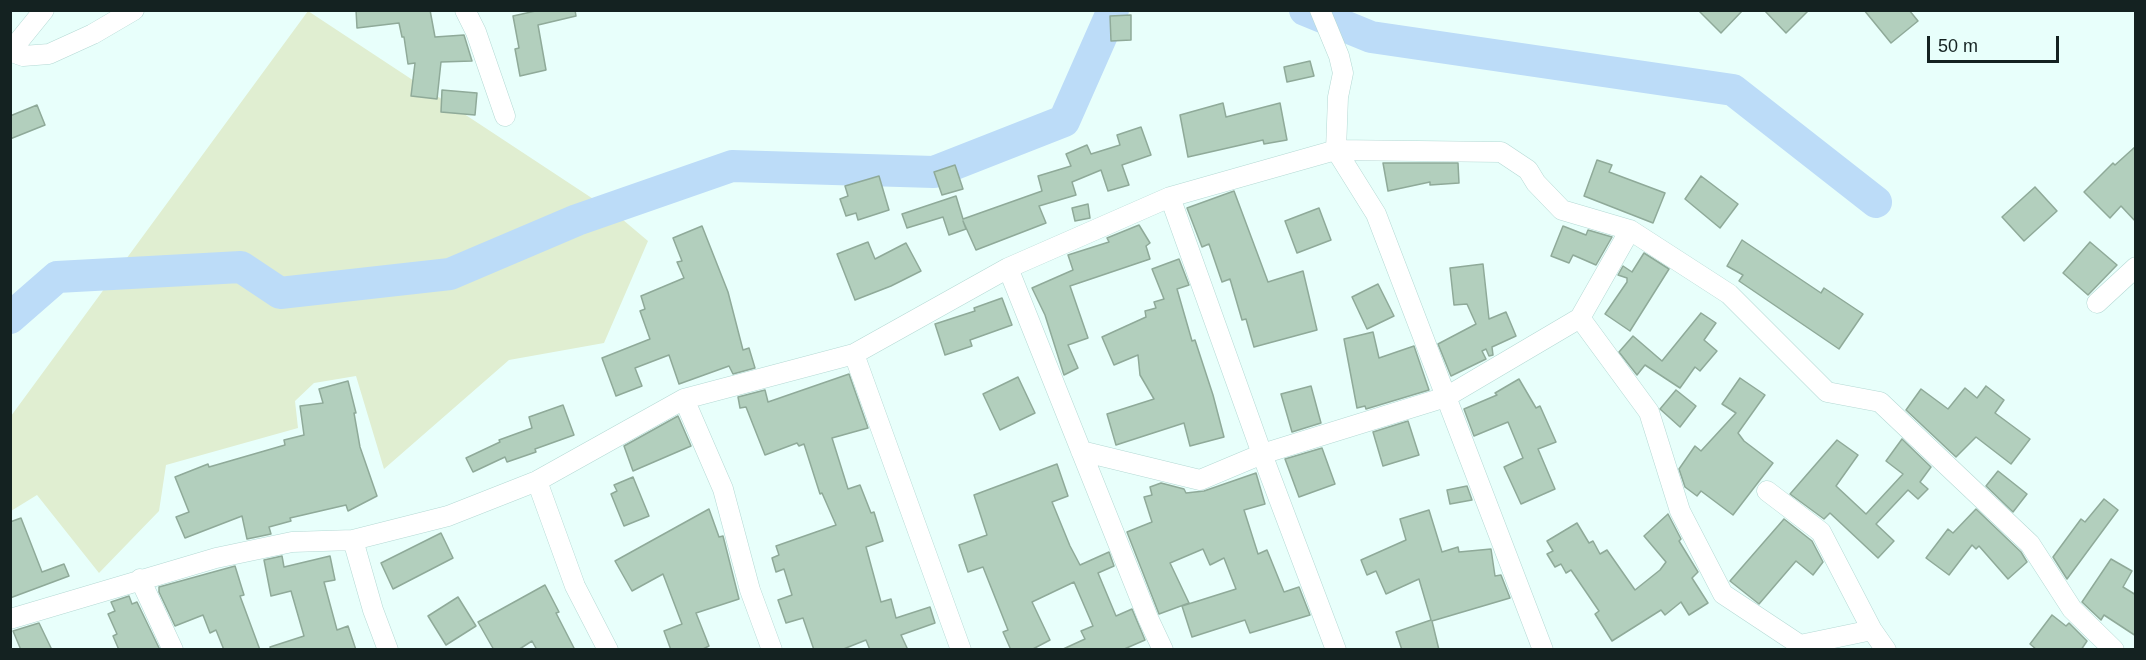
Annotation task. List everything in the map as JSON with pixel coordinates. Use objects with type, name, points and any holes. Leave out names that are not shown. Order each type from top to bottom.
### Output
[{"type":"street","points":[[44,10],[11,52],[23,56],[49,54],[93,34],[134,10]]},
{"type":"street","points":[[465,10],[476,32],[505,116]]},
{"type":"street","points":[[1320,10],[1343,73],[1338,97],[1336,150],[1376,214],[1543,650]]},
{"type":"street","points":[[10,619],[216,558],[292,542],[353,540],[448,516],[537,481],[684,399],[854,354],[1008,268],[1170,197],[1336,150],[1501,152],[1528,170],[1536,183],[1562,210],[1630,230],[1729,294],[1827,392],[1880,402],[2030,544],[2072,609],[2114,650]]},
{"type":"street","points":[[1170,197],[1335,650]]},
{"type":"street","points":[[1081,451],[1200,480],[1262,454],[1446,397],[1580,318],[1630,230]]},
{"type":"street","points":[[2097,303],[2136,267]]},
{"type":"street","points":[[1008,268],[1163,650]]},
{"type":"street","points":[[1580,318],[1650,412],[1680,511],[1723,594],[1800,645],[1872,630]]},
{"type":"street","points":[[854,354],[961,650]]},
{"type":"street","points":[[684,399],[723,489],[750,590],[772,650]]},
{"type":"street","points":[[537,481],[575,586],[608,650]]},
{"type":"street","points":[[1767,491],[1821,532],[1872,630],[1886,650]]},
{"type":"street","points":[[353,540],[373,610],[388,650]]},
{"type":"street","points":[[140,579],[174,650]]},
{"type":"green space","points":[[308,11],[616,214],[648,241],[604,343],[509,360],[384,469],[356,376],[314,383],[295,401],[298,428],[166,465],[159,511],[99,573],[37,495],[11,511],[11,416]]},
{"type":"building","points":[[356,10],[430,10],[435,37],[464,35],[472,61],[441,62],[437,99],[411,96],[415,63],[408,64],[404,37],[402,37],[399,23],[357,28]]},
{"type":"building","points":[[540,10],[575,10],[576,16],[538,25],[546,70],[520,76],[515,49],[519,48],[513,16]]},
{"type":"building","points":[[1698,10],[1743,10],[1721,33]]},
{"type":"building","points":[[1764,10],[1809,10],[1786,33]]},
{"type":"building","points":[[1864,10],[1909,10],[1918,21],[1891,43]]},
{"type":"building","points":[[1131,15],[1131,40],[1111,41],[1110,16]]},
{"type":"building","points":[[1310,61],[1314,76],[1287,82],[1284,67]]},
{"type":"building","points":[[442,90],[477,93],[475,115],[441,112]]},
{"type":"building","points":[[1223,103],[1226,117],[1280,103],[1287,140],[1264,144],[1263,140],[1188,157],[1180,115]]},
{"type":"building","points":[[37,105],[45,125],[10,139],[10,116]]},
{"type":"building","points":[[1141,127],[1151,155],[1122,165],[1129,185],[1108,191],[1101,170],[1072,182],[1076,195],[1039,206],[1046,223],[976,250],[963,221],[966,229],[949,235],[943,217],[907,228],[902,214],[956,196],[963,219],[1042,191],[1038,176],[1071,166],[1066,154],[1087,145],[1091,154],[1120,145],[1117,135]]},
{"type":"building","points":[[2136,146],[2136,222],[2121,206],[2110,218],[2084,192],[2113,163],[2115,165]]},
{"type":"building","points":[[1597,160],[1612,165],[1609,172],[1665,193],[1653,223],[1584,196]]},
{"type":"building","points":[[1383,163],[1458,163],[1459,183],[1430,185],[1430,182],[1388,191]]},
{"type":"building","points":[[955,165],[963,189],[942,195],[934,172]]},
{"type":"building","points":[[879,176],[889,210],[858,220],[856,213],[846,216],[840,199],[848,196],[845,186]]},
{"type":"building","points":[[1701,176],[1738,204],[1720,228],[1685,199]]},
{"type":"building","points":[[2035,187],[2057,211],[2024,241],[2002,217]]},
{"type":"building","points":[[1234,191],[1268,282],[1303,271],[1317,330],[1254,347],[1246,319],[1242,320],[1230,279],[1222,282],[1209,244],[1202,247],[1187,208]]},
{"type":"building","points":[[1088,204],[1090,218],[1075,221],[1072,208]]},
{"type":"building","points":[[1319,208],[1331,240],[1297,253],[1285,221]]},
{"type":"building","points":[[1139,225],[1150,243],[1146,246],[1150,259],[1070,286],[1088,338],[1068,345],[1078,368],[1064,375],[1045,315],[1032,288],[1073,270],[1068,255],[1109,242],[1107,238]]},
{"type":"building","points":[[702,226],[728,292],[743,350],[749,348],[755,368],[733,374],[729,366],[679,384],[669,355],[635,368],[642,386],[616,396],[602,358],[650,339],[640,311],[645,309],[641,296],[684,278],[677,262],[682,261],[673,238]]},
{"type":"building","points":[[1563,226],[1586,235],[1588,230],[1612,237],[1596,265],[1573,255],[1569,263],[1551,256]]},
{"type":"building","points":[[1742,240],[1821,293],[1824,288],[1863,314],[1839,349],[1739,281],[1743,275],[1727,266]]},
{"type":"building","points":[[868,242],[875,259],[906,243],[921,271],[855,300],[837,254]]},
{"type":"building","points":[[2090,242],[2117,265],[2088,295],[2063,273]]},
{"type":"building","points":[[1644,253],[1669,269],[1630,331],[1605,314],[1627,282],[1627,278],[1618,275],[1623,266],[1632,272]]},
{"type":"building","points":[[1179,259],[1189,285],[1177,289],[1192,341],[1195,340],[1213,395],[1224,437],[1190,446],[1184,423],[1116,445],[1107,414],[1154,399],[1140,375],[1138,355],[1114,365],[1102,337],[1146,317],[1145,311],[1156,308],[1154,302],[1164,299],[1152,269]]},
{"type":"building","points":[[1483,264],[1489,319],[1506,312],[1516,336],[1492,347],[1493,355],[1489,356],[1486,349],[1482,351],[1486,359],[1451,376],[1438,344],[1476,324],[1467,304],[1454,305],[1450,268]]},
{"type":"building","points":[[1378,284],[1394,316],[1367,329],[1352,297]]},
{"type":"building","points":[[1002,298],[1012,325],[970,340],[972,346],[945,355],[935,324],[975,311],[974,308]]},
{"type":"building","points":[[1701,313],[1716,323],[1704,340],[1717,351],[1700,371],[1695,367],[1680,388],[1645,365],[1637,375],[1619,352],[1633,336],[1662,361]]},
{"type":"building","points":[[1373,332],[1379,358],[1414,346],[1429,390],[1366,409],[1365,406],[1357,408],[1344,339]]},
{"type":"building","points":[[849,374],[868,428],[832,438],[848,489],[860,485],[871,513],[874,512],[883,541],[866,547],[881,602],[891,599],[896,618],[930,607],[935,623],[901,635],[908,650],[870,650],[866,640],[841,650],[814,650],[803,618],[786,623],[778,600],[792,595],[784,569],[776,572],[772,558],[779,555],[776,546],[836,525],[822,493],[820,494],[804,444],[799,446],[797,443],[765,455],[746,407],[740,408],[738,397],[765,390],[768,402]]},
{"type":"building","points":[[1018,377],[1035,413],[1000,430],[983,394]]},
{"type":"building","points":[[1740,378],[1765,395],[1738,433],[1744,441],[1773,463],[1733,515],[1701,491],[1697,496],[1685,487],[1679,469],[1695,446],[1701,451],[1736,413],[1722,404]]},
{"type":"building","points":[[1519,379],[1536,408],[1540,406],[1556,442],[1538,449],[1555,489],[1521,504],[1504,467],[1523,458],[1508,422],[1474,436],[1464,409],[1497,395],[1495,393]]},
{"type":"building","points":[[348,381],[356,413],[354,413],[360,447],[377,496],[348,511],[346,505],[290,518],[291,521],[269,527],[271,534],[247,539],[242,516],[185,538],[176,517],[189,512],[175,477],[208,464],[209,467],[285,445],[284,440],[304,435],[300,406],[323,403],[319,389]]},
{"type":"building","points":[[1311,386],[1321,423],[1292,432],[1281,394]]},
{"type":"building","points":[[1986,386],[2004,400],[1995,413],[2030,439],[2011,464],[1976,437],[1956,457],[1906,410],[1921,389],[1948,409],[1965,388],[1977,398]]},
{"type":"building","points":[[1676,390],[1696,406],[1680,427],[1660,409]]},
{"type":"building","points":[[563,405],[574,435],[507,462],[505,457],[473,472],[466,458],[500,442],[499,440],[532,428],[529,417]]},
{"type":"building","points":[[678,416],[691,446],[633,471],[624,446]]},
{"type":"building","points":[[1408,421],[1419,455],[1383,466],[1373,432]]},
{"type":"building","points":[[1902,439],[1931,467],[1920,482],[1928,489],[1918,499],[1908,490],[1876,524],[1894,541],[1878,558],[1830,513],[1824,519],[1790,494],[1837,440],[1858,455],[1836,486],[1866,514],[1903,474],[1886,461]]},
{"type":"building","points":[[1322,448],[1335,484],[1299,497],[1285,459]]},
{"type":"building","points":[[1057,464],[1068,496],[1052,502],[1070,546],[1080,565],[1109,552],[1114,566],[1098,573],[1116,616],[1132,609],[1145,640],[1122,650],[1061,650],[1085,639],[1081,631],[1093,626],[1074,582],[1032,602],[1050,640],[1031,650],[1011,650],[1003,632],[1008,630],[983,567],[968,572],[959,545],[987,535],[974,495]]},
{"type":"building","points":[[1998,471],[2027,494],[2013,512],[1986,486]]},
{"type":"building","points":[[1256,473],[1265,504],[1244,510],[1258,554],[1267,550],[1284,592],[1299,587],[1310,615],[1250,633],[1245,620],[1192,637],[1182,606],[1236,589],[1224,558],[1210,565],[1203,549],[1170,563],[1189,603],[1159,614],[1127,532],[1152,522],[1144,497],[1152,495],[1150,487],[1161,483],[1184,489],[1186,493],[1204,491]]},
{"type":"building","points":[[633,477],[649,516],[624,526],[611,494],[617,491],[614,485]]},
{"type":"building","points":[[1467,486],[1472,500],[1450,504],[1447,490]]},
{"type":"building","points":[[2104,499],[2118,510],[2067,579],[2053,557],[2081,519],[2085,522]]},
{"type":"building","points":[[709,509],[719,537],[723,536],[739,599],[696,613],[709,646],[701,650],[671,650],[664,631],[682,624],[663,574],[632,591],[615,561]]},
{"type":"building","points":[[1976,509],[2021,552],[2027,562],[2008,579],[1979,546],[1976,549],[1972,545],[1949,575],[1926,558],[1948,529],[1953,533]]},
{"type":"building","points":[[1429,510],[1442,552],[1458,547],[1459,552],[1491,549],[1495,576],[1501,575],[1510,598],[1432,621],[1439,650],[1402,650],[1396,632],[1431,620],[1419,579],[1386,594],[1376,571],[1367,575],[1361,560],[1406,540],[1400,519]]},
{"type":"building","points":[[1668,514],[1681,539],[1679,541],[1698,572],[1692,578],[1708,603],[1689,615],[1681,602],[1665,615],[1661,610],[1612,641],[1595,614],[1599,611],[1571,570],[1566,573],[1561,564],[1555,567],[1547,554],[1553,551],[1547,541],[1577,523],[1589,543],[1593,541],[1600,554],[1607,550],[1635,590],[1660,570],[1666,562],[1644,536]]},
{"type":"building","points":[[21,518],[42,572],[64,564],[69,576],[10,598],[10,522]]},
{"type":"building","points":[[1784,519],[1812,541],[1823,562],[1813,575],[1796,561],[1759,604],[1730,581]]},
{"type":"building","points":[[441,533],[453,558],[393,589],[381,563]]},
{"type":"building","points":[[282,556],[284,567],[330,556],[335,580],[324,582],[337,630],[348,626],[356,650],[271,650],[270,647],[304,636],[291,591],[271,596],[264,560]]},
{"type":"building","points":[[2111,559],[2132,571],[2123,587],[2136,595],[2136,636],[2104,615],[2101,620],[2082,602]]},
{"type":"building","points":[[235,566],[244,595],[240,596],[260,650],[224,650],[216,630],[210,633],[203,615],[175,626],[159,592],[159,587]]},
{"type":"building","points":[[545,585],[575,650],[537,650],[532,641],[518,650],[494,650],[478,622]]},
{"type":"building","points":[[129,596],[132,604],[137,602],[160,650],[119,650],[113,636],[117,634],[108,614],[115,611],[111,602]]},
{"type":"building","points":[[458,597],[476,626],[446,645],[428,616]]},
{"type":"building","points":[[2052,615],[2066,626],[2069,623],[2087,641],[2081,650],[2037,650],[2030,644]]},
{"type":"building","points":[[39,623],[52,650],[21,650],[13,631]]},
{"type":"waterway","points":[[10,318],[57,277],[241,267],[280,293],[450,274],[577,220],[732,166],[934,172],[1064,121],[1113,10]]},
{"type":"waterway","points":[[1305,10],[1371,37],[1733,90],[1876,202]]}]
